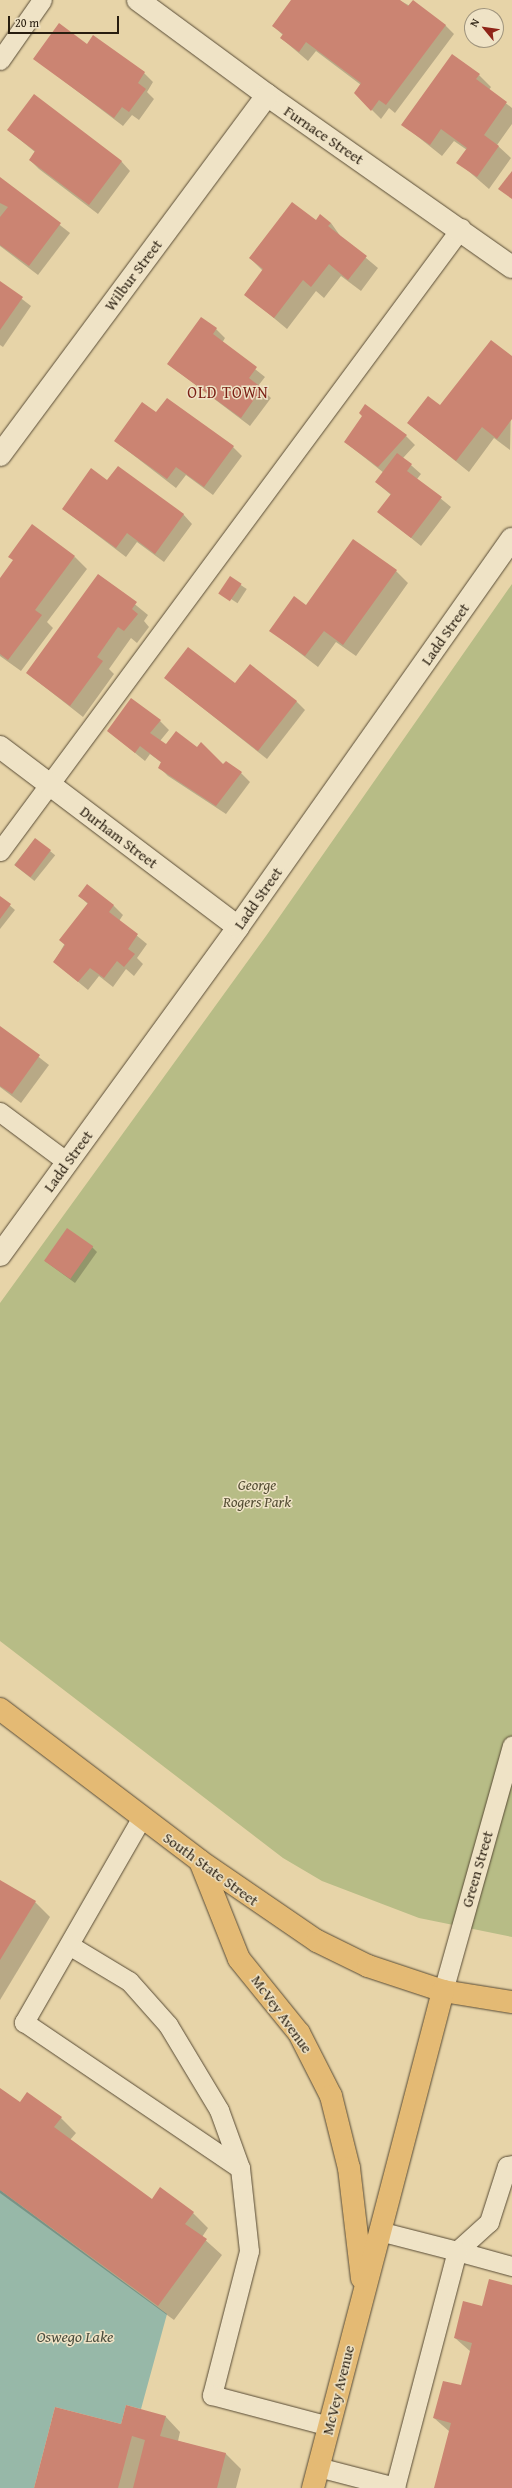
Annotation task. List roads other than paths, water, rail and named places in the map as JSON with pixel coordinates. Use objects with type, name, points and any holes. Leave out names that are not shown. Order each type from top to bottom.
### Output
[{"type":"main road","name":"South State Street","points":[[0,1710],[200,1861],[317,1941],[368,1966],[443,1991],[512,2002]]},
{"type":"main road","name":"McVey Avenue","points":[[200,1861],[239,1959],[299,2032],[331,2096],[349,2168],[363,2292]]},
{"type":"main road","name":"McVey Avenue","points":[[313,2488],[379,2230],[443,1991]]},
{"type":"street","name":"Furnace Street","points":[[138,0],[267,95],[461,228],[512,267]]},
{"type":"street","name":"Wilbur Street","points":[[0,454],[267,95]]},
{"type":"street","name":"Ladd Street","points":[[0,1255],[238,927],[512,539]]},
{"type":"street","name":"Durham Street","points":[[0,747],[238,927]]},
{"type":"lane","points":[[0,60],[42,0]]},
{"type":"lane","points":[[0,851],[461,228]]},
{"type":"lane","points":[[0,1112],[67,1162]]},
{"type":"lane","name":"Green Street","points":[[443,1991],[512,1746]]},
{"type":"lane","points":[[142,1817],[24,2022],[240,2168]]},
{"type":"lane","points":[[69,1945],[129,1981],[168,2024],[219,2110],[240,2168],[250,2251],[212,2396],[329,2426]]},
{"type":"lane","points":[[318,2467],[395,2487],[457,2251],[489,2222],[507,2166],[512,2165]]},
{"type":"lane","points":[[379,2230],[512,2266]]},
{"type":"water","name":"Oswego Lake","points":[[0,2190],[167,2314],[141,2409],[126,2405],[121,2424],[55,2407],[34,2488],[0,2488]]},
{"type":"district","name":"OLD TOWN","points":[[228,392]]},
{"type":"park label","name":"George Rogers Park","points":[[257,1492]]}]
